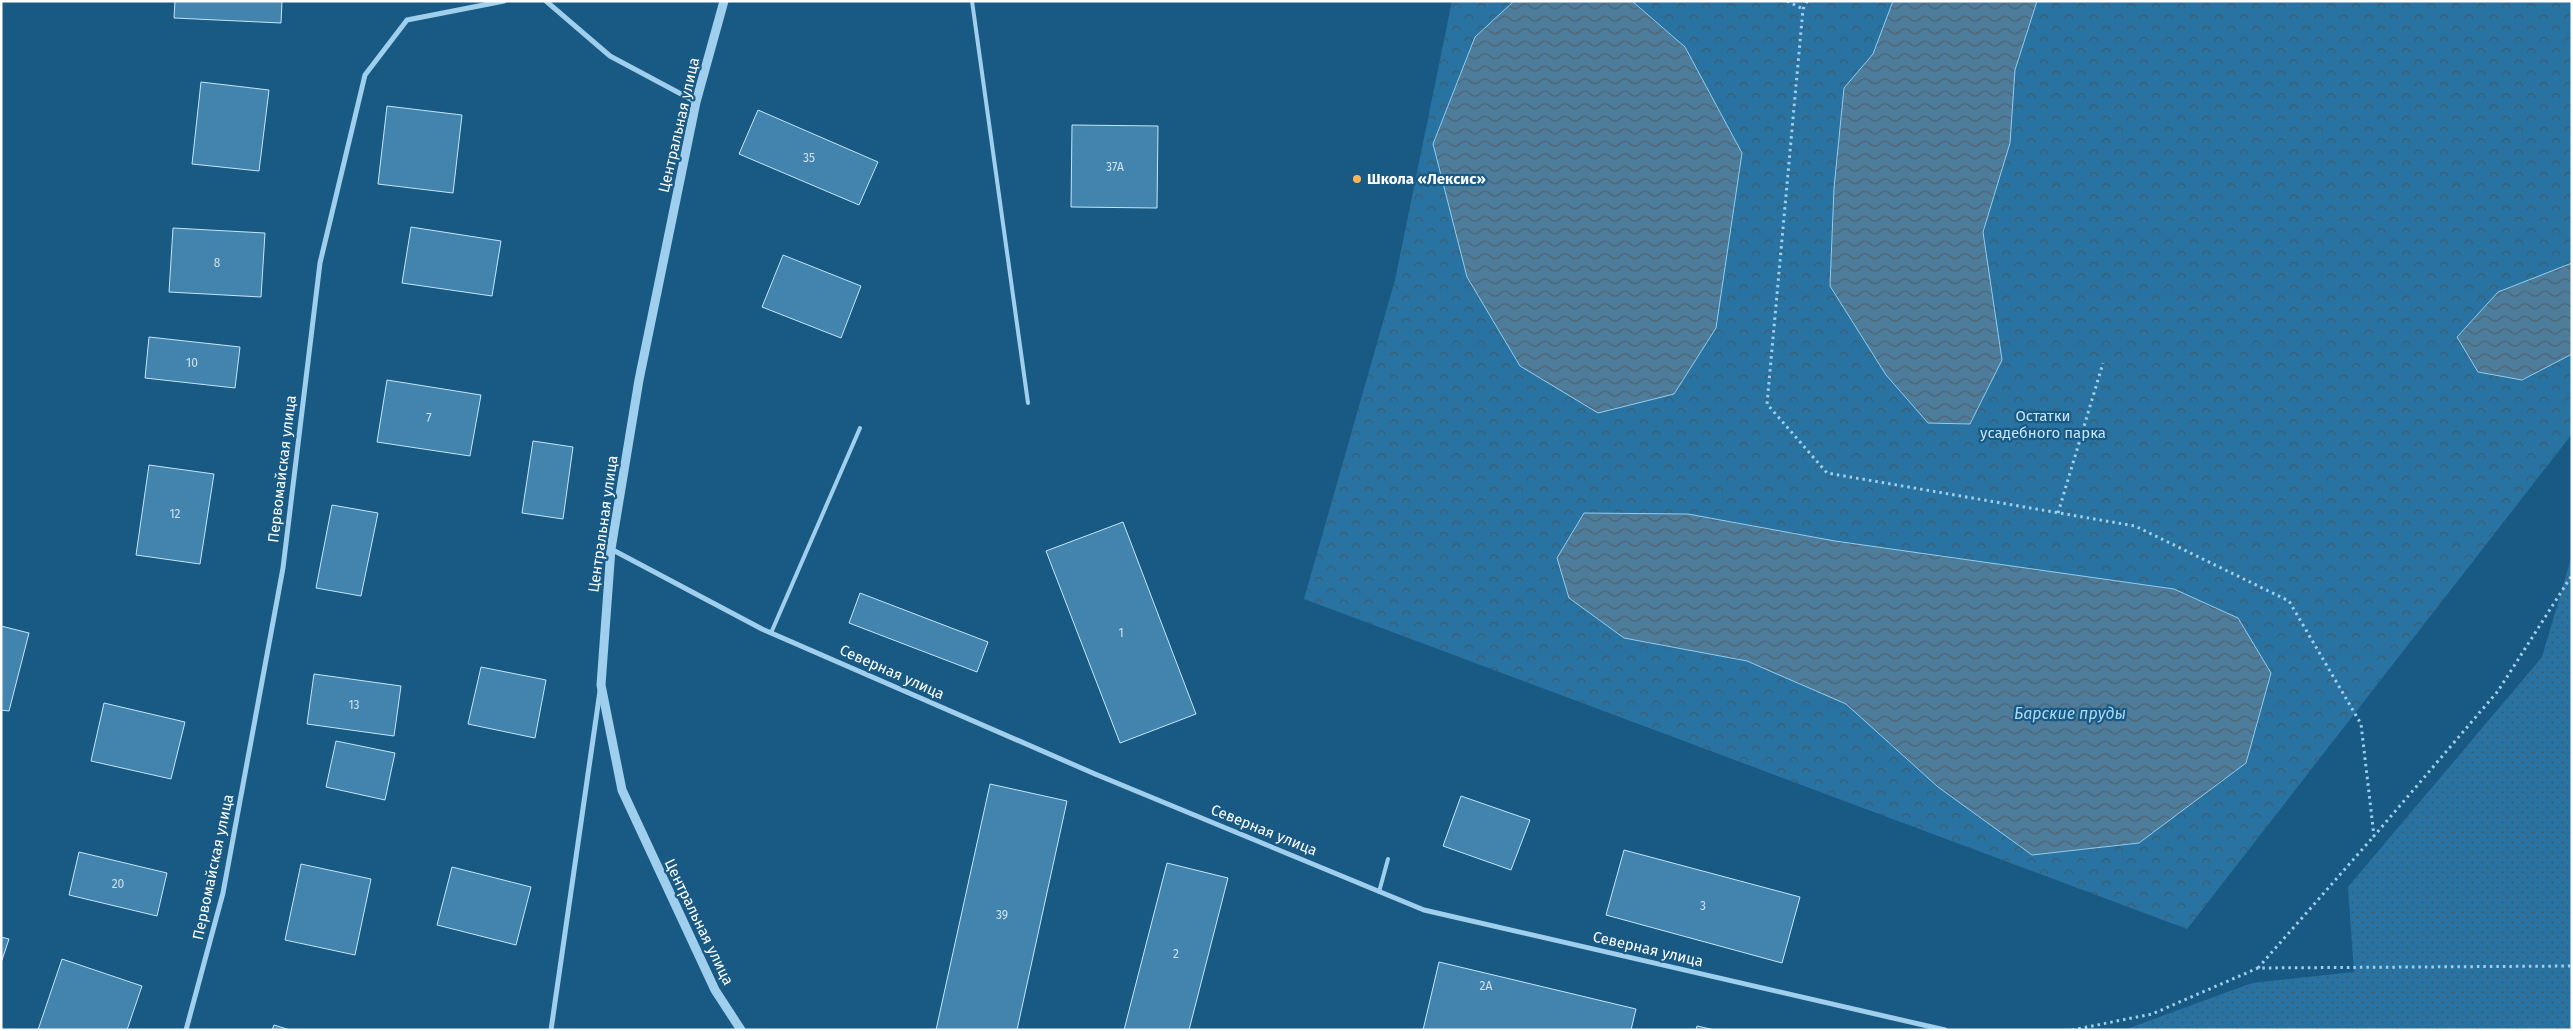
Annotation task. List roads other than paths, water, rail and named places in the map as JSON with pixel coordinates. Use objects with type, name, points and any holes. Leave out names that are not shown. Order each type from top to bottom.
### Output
[{"type":"street","name":"Первомайская улица","points":[[186,1030],[223,893],[283,568],[320,263],[365,75],[407,20],[504,1]]},
{"type":"street","points":[[546,1],[610,56],[696,102]]},
{"type":"street","name":"Центральная улица","points":[[724,1],[696,102],[639,380],[611,549],[601,685],[622,790],[715,990],[741,1030]]},
{"type":"street","name":"Северная улица","points":[[611,549],[771,632],[1095,774],[1424,910],[1945,1030]]},
{"type":"street","points":[[551,1030],[601,685]]},
{"type":"lane","points":[[972,1],[1028,403]]},
{"type":"lane","points":[[771,632],[860,428]]},
{"type":"lane","points":[[1379,892],[1388,860]]},
{"type":"water","points":[[1514,1],[1632,1],[1685,47],[1742,153],[1716,328],[1674,394],[1598,413],[1520,366],[1467,277],[1433,144],[1475,37]]},
{"type":"water","points":[[1893,1],[2037,1],[2015,70],[2010,143],[1983,232],[2002,360],[1970,424],[1928,423],[1886,375],[1830,286],[1834,188],[1844,88],[1873,54]]},
{"type":"water","points":[[2572,263],[2572,354],[2522,380],[2478,372],[2457,337],[2498,292]]},
{"type":"water","name":"Барские пруды","points":[[1584,513],[1688,514],[1835,541],[2174,589],[2238,618],[2271,673],[2246,763],[2139,843],[2032,855],[1938,787],[1846,704],[1747,661],[1624,638],[1569,598],[1557,558]]},
{"type":"place","name":"Школа «Лексис»","points":[[1357,179]]},
{"type":"park label","name":"Остатки усадебного парка","points":[[2043,424]]}]
